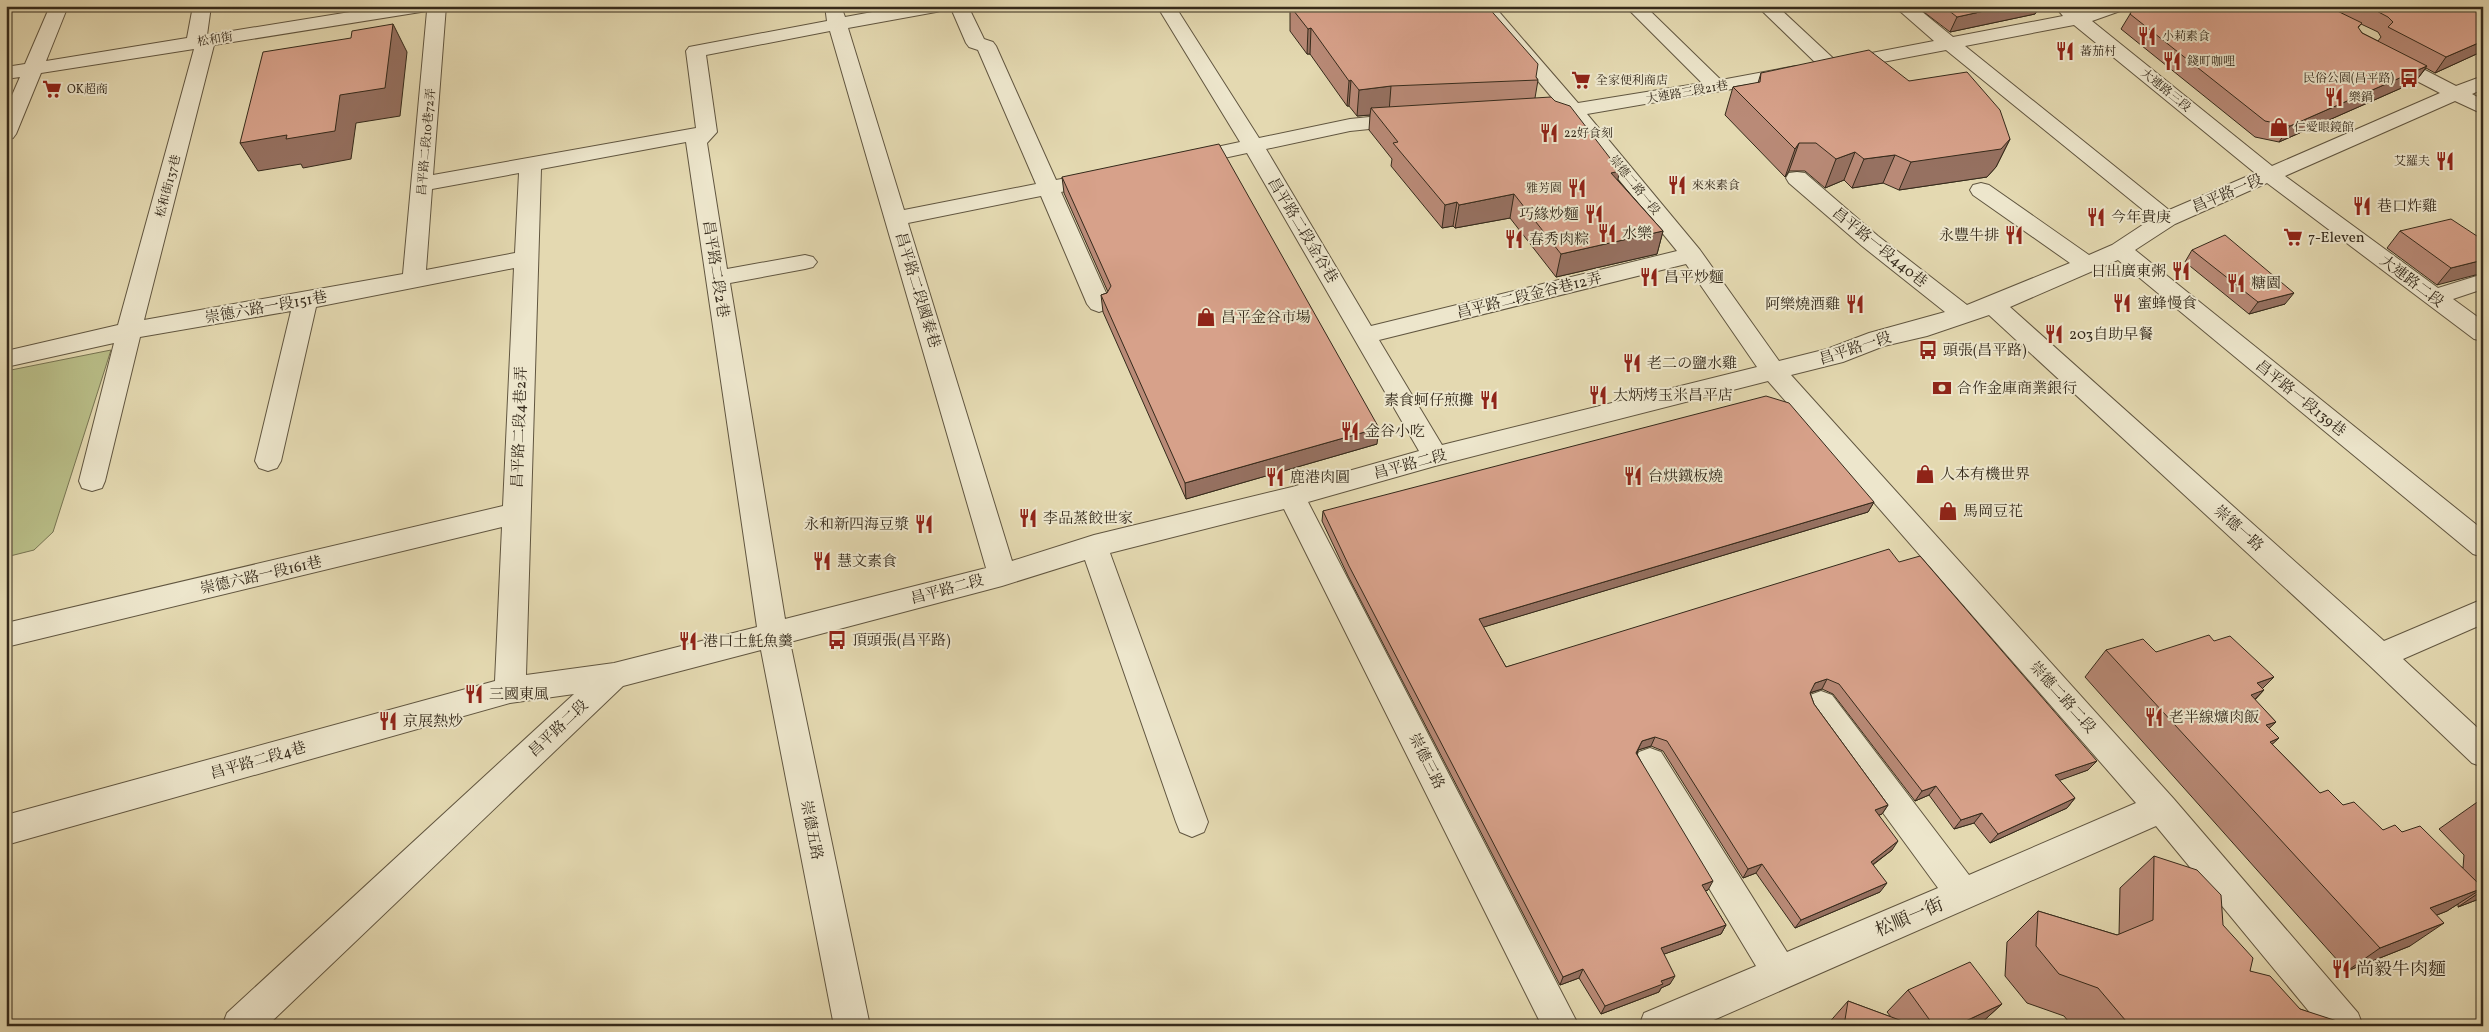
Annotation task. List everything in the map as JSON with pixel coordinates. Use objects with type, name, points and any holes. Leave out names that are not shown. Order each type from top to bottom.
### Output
[{"type":"street","points":[[6,134],[35,68],[59,6]]},
{"type":"street","name":"松和街137巷","points":[[92,481],[201,42],[202,6]]},
{"type":"street","points":[[292,27],[311,6]]},
{"type":"street","name":"松和街","points":[[6,73],[424,6]]},
{"type":"street","name":"昌平路二段10巷72弄","points":[[414,278],[437,6]]},
{"type":"street","points":[[422,184],[707,132],[696,51],[836,15],[936,6]]},
{"type":"street","points":[[959,6],[976,43],[986,46],[1099,304]]},
{"type":"street","name":"昌平路二段金谷巷","points":[[1166,6],[1253,146],[1435,456]]},
{"type":"street","name":"崇德二路一段","points":[[1484,6],[1574,111],[1692,255],[1774,372]]},
{"type":"street","points":[[1634,6],[1717,87]]},
{"type":"street","points":[[1766,6],[1830,66]]},
{"type":"street","points":[[1903,6],[2166,219]]},
{"type":"street","name":"大連路三段","points":[[2062,6],[2270,175]]},
{"type":"street","name":"大連路三段21巷","points":[[1537,113],[1574,111],[1717,87],[2078,19],[2116,6]]},
{"type":"street","name":"昌平路二段國泰巷","points":[[836,15],[1002,575]]},
{"type":"street","points":[[2370,49],[2483,108]]},
{"type":"street","name":"昌平路一段","points":[[1774,372],[1834,356],[1878,339],[1993,305],[2085,263],[2120,250],[2166,219],[2483,82]]},
{"type":"street","points":[[1168,164],[1350,125],[1428,118]]},
{"type":"street","name":"昌平路二段2巷","points":[[707,132],[696,142],[773,634]]},
{"type":"street","name":"昌平路二段4巷2弄","points":[[510,690],[530,164]]},
{"type":"street","points":[[896,219],[1122,173]]},
{"type":"street","name":"大連路二段","points":[[2270,175],[2483,333]]},
{"type":"street","name":"昌平路一段440巷","points":[[1797,178],[1870,241],[1964,315]]},
{"type":"street","points":[[1981,190],[2085,263]]},
{"type":"street","name":"昌平路一段139巷","points":[[2120,250],[2483,546]]},
{"type":"street","name":"昌平路二段金谷巷12弄","points":[[1365,335],[1692,255]]},
{"type":"street","name":"崇德六路一段151巷","points":[[6,359],[129,331],[305,301],[414,278],[526,258]]},
{"type":"street","points":[[718,278],[805,262]]},
{"type":"street","points":[[2434,297],[2483,281]]},
{"type":"street","points":[[268,461],[305,301]]},
{"type":"street","name":"崇德一路","points":[[1993,305],[2380,656],[2483,753]]},
{"type":"street","name":"昌平路二段","points":[[240,1026],[614,676],[1002,575],[1094,546],[1292,497],[1435,456],[1774,372]]},
{"type":"street","name":"崇德二路二段","points":[[1774,372],[2161,808],[2345,1026]]},
{"type":"street","name":"崇德三路","points":[[1292,497],[1561,1026]]},
{"type":"street","name":"崇德六路一段161巷","points":[[6,635],[516,514]]},
{"type":"street","points":[[1094,546],[1192,822]]},
{"type":"street","points":[[2380,656],[2483,611]]},
{"type":"street","name":"崇德五路","points":[[773,634],[852,1026]]},
{"type":"street","name":"昌平路二段4巷","points":[[6,830],[510,690],[614,676]]},
{"type":"street","points":[[1821,704],[1962,894]]},
{"type":"street","points":[[1650,762],[1780,973]]},
{"type":"street","name":"松順一街","points":[[1657,1026],[2161,808]]},
{"type":"green space","points":[[111,350],[53,532],[34,550],[6,557],[6,371]]},
{"type":"building","points":[[1290,6],[1487,6],[1538,64],[1536,77],[1538,80],[1391,86],[1359,90],[1351,80],[1349,81],[1311,28],[1308,29]]},
{"type":"building","points":[[1943,6],[2007,6],[1957,17]]},
{"type":"building","points":[[2135,6],[2327,6],[2362,23],[2358,27],[2362,33],[2427,66],[2290,126],[2265,121],[2130,14]]},
{"type":"building","points":[[2367,6],[2483,6],[2483,41],[2446,57],[2388,27],[2393,22],[2388,17]]},
{"type":"building","points":[[393,24],[385,88],[340,95],[335,131],[286,139],[287,135],[240,143],[263,52],[351,38],[352,31]]},
{"type":"building","points":[[1869,50],[1909,81],[1967,72],[2000,110],[2010,139],[2001,149],[1911,162],[1895,155],[1864,159],[1855,152],[1836,159],[1816,143],[1799,143],[1795,149],[1733,87],[1760,82],[1761,73]]},
{"type":"building","points":[[1551,97],[1555,101],[1570,106],[1620,171],[1611,173],[1663,231],[1561,254],[1514,194],[1459,205],[1457,202],[1445,205],[1393,143],[1398,142],[1371,108]]},
{"type":"building","name":"昌平金谷市場","points":[[1219,144],[1379,428],[1185,483],[1101,295],[1107,293],[1111,286],[1062,177]]},
{"type":"building","points":[[2451,219],[2483,240],[2483,260],[2451,268],[2400,231]]},
{"type":"building","points":[[2225,235],[2294,293],[2258,302],[2192,250]]},
{"type":"building","points":[[1766,396],[1789,403],[1874,502],[1479,619],[1506,667],[1889,549],[1899,562],[1920,556],[2097,761],[2055,775],[2075,798],[1998,834],[1982,813],[1961,820],[1936,786],[1922,791],[1839,684],[1827,679],[1815,683],[1810,693],[1814,704],[1888,805],[1875,810],[1898,841],[1871,862],[1887,883],[1801,920],[1762,864],[1748,869],[1667,741],[1655,737],[1642,741],[1636,753],[1713,881],[1702,885],[1726,925],[1661,948],[1675,976],[1661,981],[1663,984],[1605,1006],[1583,969],[1563,977],[1349,566],[1323,511]]},
{"type":"building","points":[[2209,635],[2214,641],[2230,636],[2274,677],[2257,683],[2264,690],[2251,695],[2276,722],[2266,725],[2279,738],[2270,742],[2320,793],[2328,790],[2343,805],[2354,802],[2383,830],[2395,825],[2402,832],[2420,826],[2483,888],[2430,908],[2444,923],[2380,948],[2106,650],[2143,639],[2156,652]]},
{"type":"building","points":[[2154,856],[2197,870],[2221,895],[2223,925],[2253,958],[2250,971],[2270,976],[2300,1009],[2343,1023],[2345,1026],[2136,1026],[2126,1021],[2098,988],[2059,974],[2036,946],[2038,911],[2117,935],[2153,920]]},
{"type":"building","points":[[1970,962],[2002,1004],[1955,1026],[1934,1026],[1908,990]]},
{"type":"building","points":[[1848,1001],[1913,1025],[1913,1026],[1844,1026]]},
{"type":"place","name":"小莉素食","points":[[2147,36]]},
{"type":"place","name":"蕃茄村","points":[[2065,51]]},
{"type":"place","name":"錢町咖哩","points":[[2172,61]]},
{"type":"place","name":"民俗公園(昌平路)","points":[[2409,78]]},
{"type":"place","name":"全家便利商店","points":[[1581,80]]},
{"type":"place","name":"OK超商","points":[[52,89]]},
{"type":"place","name":"樂鍋","points":[[2334,97]]},
{"type":"place","name":"仁愛眼鏡館","points":[[2279,127]]},
{"type":"place","name":"22好食刻","points":[[1549,133]]},
{"type":"place","name":"艾羅夫","points":[[2445,161]]},
{"type":"place","name":"來來素食","points":[[1677,185]]},
{"type":"place","name":"雅芳園","points":[[1577,188]]},
{"type":"place","name":"巷口炸雞","points":[[2362,206]]},
{"type":"place","name":"巧緣炒麵","points":[[1594,214]]},
{"type":"place","name":"今年貴庚","points":[[2096,217]]},
{"type":"place","name":"水樂","points":[[1607,233]]},
{"type":"place","name":"永豐牛排","points":[[2014,235]]},
{"type":"place","name":"7-Eleven","points":[[2293,237]]},
{"type":"place","name":"春秀肉粽","points":[[1514,239]]},
{"type":"place","name":"日出廣東粥","points":[[2181,271]]},
{"type":"place","name":"昌平炒麵","points":[[1649,277]]},
{"type":"place","name":"糖園","points":[[2236,283]]},
{"type":"place","name":"蜜蜂慢食","points":[[2122,303]]},
{"type":"place","name":"阿樂燒酒雞","points":[[1855,304]]},
{"type":"place","name":"昌平金谷市場","points":[[1206,317]]},
{"type":"place","name":"203自助早餐","points":[[2054,334]]},
{"type":"place","name":"頭張(昌平路)","points":[[1928,350]]},
{"type":"place","name":"老二の鹽水雞","points":[[1632,363]]},
{"type":"place","name":"合作金庫商業銀行","points":[[1942,388]]},
{"type":"place","name":"大炳烤玉米昌平店","points":[[1598,395]]},
{"type":"place","name":"素食蚵仔煎攤","points":[[1489,400]]},
{"type":"place","name":"金谷小吃","points":[[1350,431]]},
{"type":"place","name":"人本有機世界","points":[[1925,474]]},
{"type":"place","name":"台烘鐵板燒","points":[[1633,476]]},
{"type":"place","name":"鹿港肉圓","points":[[1275,477]]},
{"type":"place","name":"馬岡豆花","points":[[1948,511]]},
{"type":"place","name":"李品蒸餃世家","points":[[1028,518]]},
{"type":"place","name":"永和新四海豆漿","points":[[924,524]]},
{"type":"place","name":"慧文素食","points":[[822,561]]},
{"type":"place","name":"頂頭張(昌平路)","points":[[837,640]]},
{"type":"place","name":"港口土魠魚羹","points":[[688,641]]},
{"type":"place","name":"三國東風","points":[[474,694]]},
{"type":"place","name":"老半線爌肉飯","points":[[2154,717]]},
{"type":"place","name":"京展熱炒","points":[[388,721]]},
{"type":"place","name":"尚毅牛肉麵","points":[[2341,969]]}]
